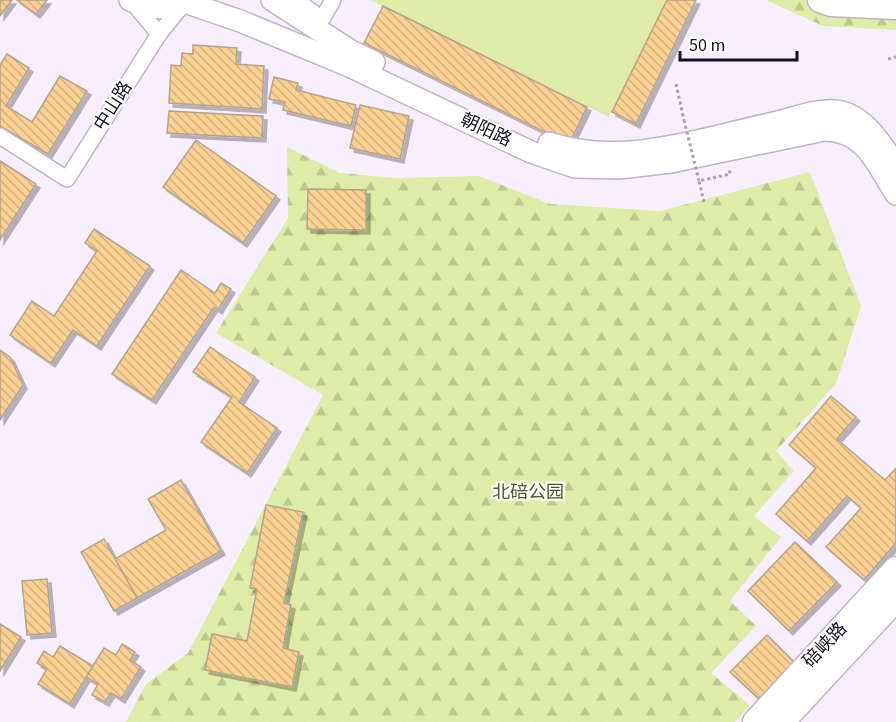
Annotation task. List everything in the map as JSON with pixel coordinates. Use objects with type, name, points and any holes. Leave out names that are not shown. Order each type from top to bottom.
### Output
[{"type":"main road","points":[[820,0],[831,4],[896,7]]},
{"type":"main road","name":"碚峡路","points":[[755,722],[896,569]]},
{"type":"main road","name":"碚峡路","points":[[782,722],[896,599]]},
{"type":"street","points":[[131,0],[150,8],[169,7],[186,1]]},
{"type":"street","points":[[131,0],[159,34]]},
{"type":"street","points":[[272,0],[351,51],[535,139],[574,152],[616,154],[663,148],[814,114],[841,112],[896,166]]},
{"type":"street","points":[[296,0],[322,19],[333,0]]},
{"type":"street","name":"朝阳路","points":[[186,1],[226,8],[531,152],[575,167],[619,168],[671,162],[824,130],[860,130]]},
{"type":"street","name":"中山路","points":[[0,136],[67,179],[159,34],[186,1]]},
{"type":"street","points":[[860,130],[896,194]]},
{"type":"path","points":[[888,59],[896,57]]},
{"type":"path","points":[[676,84],[704,202]]},
{"type":"path","points":[[699,182],[730,174],[728,163]]},
{"type":"green space","points":[[370,0],[667,0],[609,117]]},
{"type":"green space","points":[[766,0],[896,0],[896,30],[823,26]]},
{"type":"green space","name":"北碚公园","points":[[287,147],[340,173],[396,178],[479,176],[550,204],[660,211],[810,172],[861,306],[836,384],[776,451],[794,471],[754,516],[781,537],[730,601],[756,626],[711,673],[750,705],[735,722],[126,722],[146,684],[188,653],[323,395],[216,333],[288,218]]},
{"type":"building","points":[[0,0],[12,0],[0,16]]},
{"type":"building","points":[[17,0],[47,0],[36,14]]},
{"type":"building","points":[[667,0],[696,0],[636,124],[612,112]]},
{"type":"building","points":[[383,6],[587,107],[569,144],[364,43]]},
{"type":"building","points":[[193,45],[237,48],[236,64],[264,66],[262,109],[169,103],[171,65],[181,66],[182,53],[193,54]]},
{"type":"building","points":[[7,54],[29,68],[6,106],[32,122],[60,76],[87,91],[48,154],[0,126],[0,65]]},
{"type":"building","points":[[274,77],[298,83],[296,90],[356,105],[351,126],[283,110],[285,102],[269,99]]},
{"type":"building","points":[[360,105],[409,116],[400,159],[350,148]]},
{"type":"building","points":[[169,111],[263,116],[262,138],[167,133]]},
{"type":"building","points":[[196,140],[276,196],[243,243],[163,187]]},
{"type":"building","points":[[0,161],[36,184],[0,240]]},
{"type":"building","points":[[308,189],[366,190],[366,230],[307,229]]},
{"type":"building","points":[[94,229],[150,266],[97,346],[73,330],[51,363],[10,335],[32,301],[54,316],[97,251],[85,243]]},
{"type":"building","points":[[181,270],[215,293],[221,283],[231,289],[218,310],[214,307],[152,400],[112,374]]},
{"type":"building","points":[[210,347],[255,377],[239,402],[277,428],[247,473],[201,442],[232,397],[193,372]]},
{"type":"building","points":[[0,350],[10,357],[23,385],[0,420]]},
{"type":"building","points":[[831,396],[856,417],[837,439],[885,480],[896,468],[896,543],[864,580],[826,547],[861,508],[847,496],[807,541],[776,514],[816,468],[789,445]]},
{"type":"building","points":[[181,480],[221,551],[137,598],[115,559],[166,530],[148,499]]},
{"type":"building","points":[[266,505],[303,512],[284,603],[291,605],[283,648],[299,652],[292,687],[205,670],[212,634],[247,641],[257,589],[250,588]]},
{"type":"building","points":[[104,539],[137,598],[114,611],[81,552]]},
{"type":"building","points":[[795,542],[837,582],[789,631],[748,591]]},
{"type":"building","points":[[47,579],[52,633],[27,635],[22,581]]},
{"type":"building","points":[[0,624],[21,637],[0,671]]},
{"type":"building","points":[[767,635],[795,663],[759,699],[730,672]]},
{"type":"building","points":[[122,644],[135,652],[130,660],[141,667],[121,699],[111,693],[105,702],[92,695],[98,684],[86,677],[104,648],[116,655]]},
{"type":"building","points":[[60,646],[93,666],[70,704],[38,684],[47,669],[37,663],[44,651],[53,657]]}]
